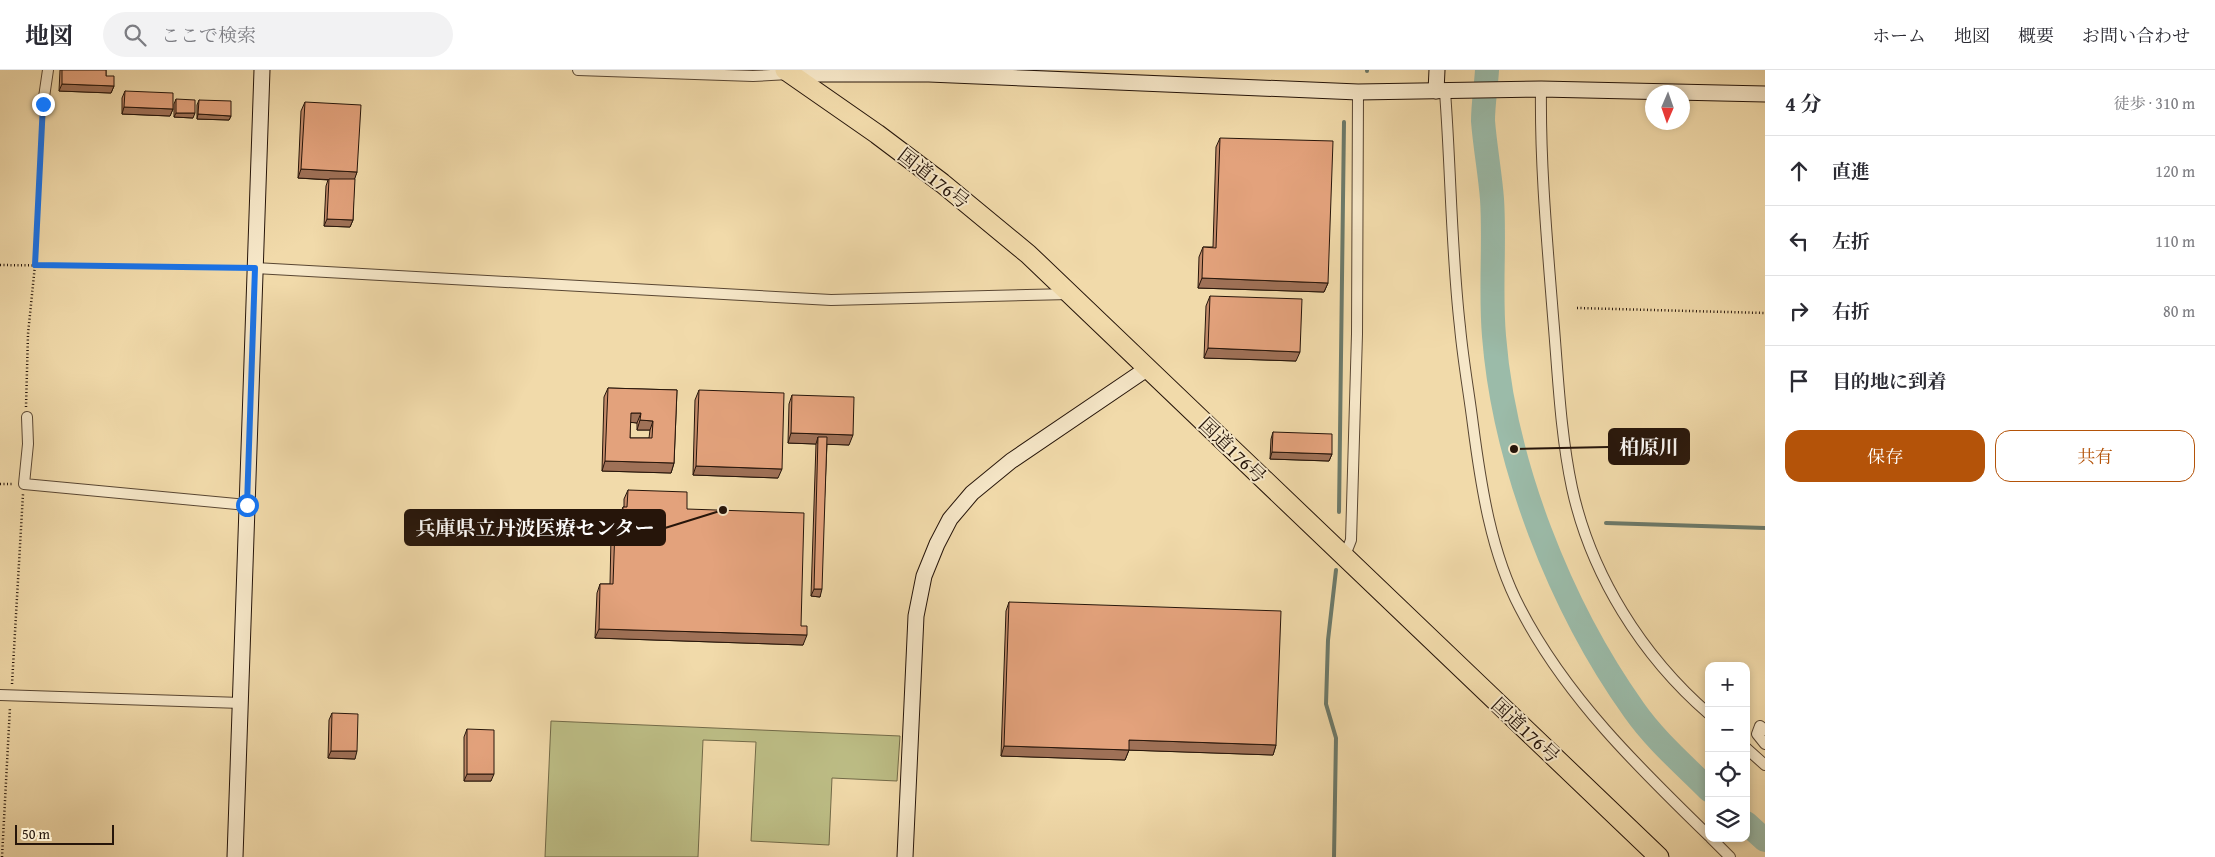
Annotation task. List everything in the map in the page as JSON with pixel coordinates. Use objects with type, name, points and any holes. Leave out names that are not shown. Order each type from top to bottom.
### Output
[{"type":"highway","name":"国道176号","points":[[788,72],[877,134],[1028,254],[1659,857]]},
{"type":"street","points":[[43,104],[48,70]]},
{"type":"street","points":[[235,857],[262,70]]},
{"type":"street","points":[[578,70],[753,76],[788,72],[929,72],[1358,92],[1541,90],[1765,94]]},
{"type":"street","points":[[1436,70],[1441,92],[1460,326],[1479,469],[1498,554],[1519,607],[1589,713],[1651,780],[1705,832]]},
{"type":"street","points":[[1541,90],[1540,142],[1557,380],[1573,489],[1587,537],[1602,576],[1622,612],[1674,678],[1705,710]]},
{"type":"street","points":[[1344,558],[1351,540],[1357,334],[1358,92]]},
{"type":"street","points":[[255,268],[831,300],[1071,294]]},
{"type":"street","points":[[905,857],[916,616],[924,576],[937,544],[950,519],[972,493],[998,472],[1148,368]]},
{"type":"street","points":[[26,417],[28,444],[24,484],[247,505]]},
{"type":"street","points":[[0,695],[241,703]]},
{"type":"street","points":[[1765,730],[1760,726],[1757,734],[1765,744]]},
{"type":"street","points":[[1750,752],[1765,766]]},
{"type":"street","points":[[1715,842],[1730,857]]},
{"type":"path","points":[[26,417],[25,392],[28,334],[35,265],[43,104]]},
{"type":"path","points":[[0,265],[255,268]]},
{"type":"path","points":[[1577,308],[1765,313]]},
{"type":"path","points":[[2,857],[24,484]]},
{"type":"green space","points":[[551,721],[900,736],[897,781],[832,778],[829,845],[751,841],[756,742],[703,740],[698,857],[545,857]]},
{"type":"building","points":[[62,70],[106,70],[106,76],[114,76],[114,86],[62,84]]},
{"type":"building","points":[[125,91],[173,93],[173,109],[124,107]]},
{"type":"building","points":[[176,99],[195,100],[195,113],[176,113]]},
{"type":"building","points":[[199,100],[231,101],[231,116],[198,114]]},
{"type":"building","points":[[305,102],[361,105],[357,172],[301,169]]},
{"type":"building","points":[[1220,138],[1333,141],[1328,283],[1202,278],[1203,247],[1216,248]]},
{"type":"building","points":[[329,179],[355,179],[353,220],[327,219]]},
{"type":"building","points":[[1210,296],[1302,299],[1300,352],[1208,348]]},
{"type":"building","points":[[608,388],[677,390],[674,463],[605,461]],"holes":[[[631,413],[641,413],[640,420],[653,421],[652,438],[630,438]]]},
{"type":"building","points":[[699,390],[784,393],[782,469],[696,466]]},
{"type":"building","points":[[792,395],[854,397],[853,435],[791,433]]},
{"type":"building","points":[[1273,432],[1332,434],[1332,454],[1272,452]]},
{"type":"building","points":[[818,437],[827,437],[822,589],[814,589]]},
{"type":"building","points":[[628,490],[687,492],[687,509],[804,513],[801,626],[807,626],[807,635],[599,629],[600,584],[613,584],[615,528],[622,528],[623,507],[627,507]]},
{"type":"building","points":[[1009,602],[1281,611],[1276,745],[1129,740],[1129,750],[1004,746]]},
{"type":"building","points":[[332,713],[358,714],[357,751],[331,751]]},
{"type":"building","points":[[467,729],[494,730],[494,774],[467,774]]},
{"type":"waterway","points":[[1487,70],[1483,121],[1492,199],[1492,302],[1494,336],[1500,384],[1523,483],[1540,532],[1560,579],[1582,626],[1607,669],[1651,732],[1705,786]]},
{"type":"waterway","points":[[1339,512],[1344,122]]},
{"type":"waterway","points":[[1606,523],[1765,528]]},
{"type":"waterway","points":[[1334,857],[1336,738],[1326,704],[1328,640],[1336,570]]},
{"type":"waterway","points":[[1750,827],[1765,840]]},
{"type":"place","name":"柏原川","points":[[1514,449]]},
{"type":"place","name":"兵庫県立丹波医療センター","points":[[723,510]]},
{"type":"route","points":[[43,104],[35,265],[255,268],[247,505]]}]
